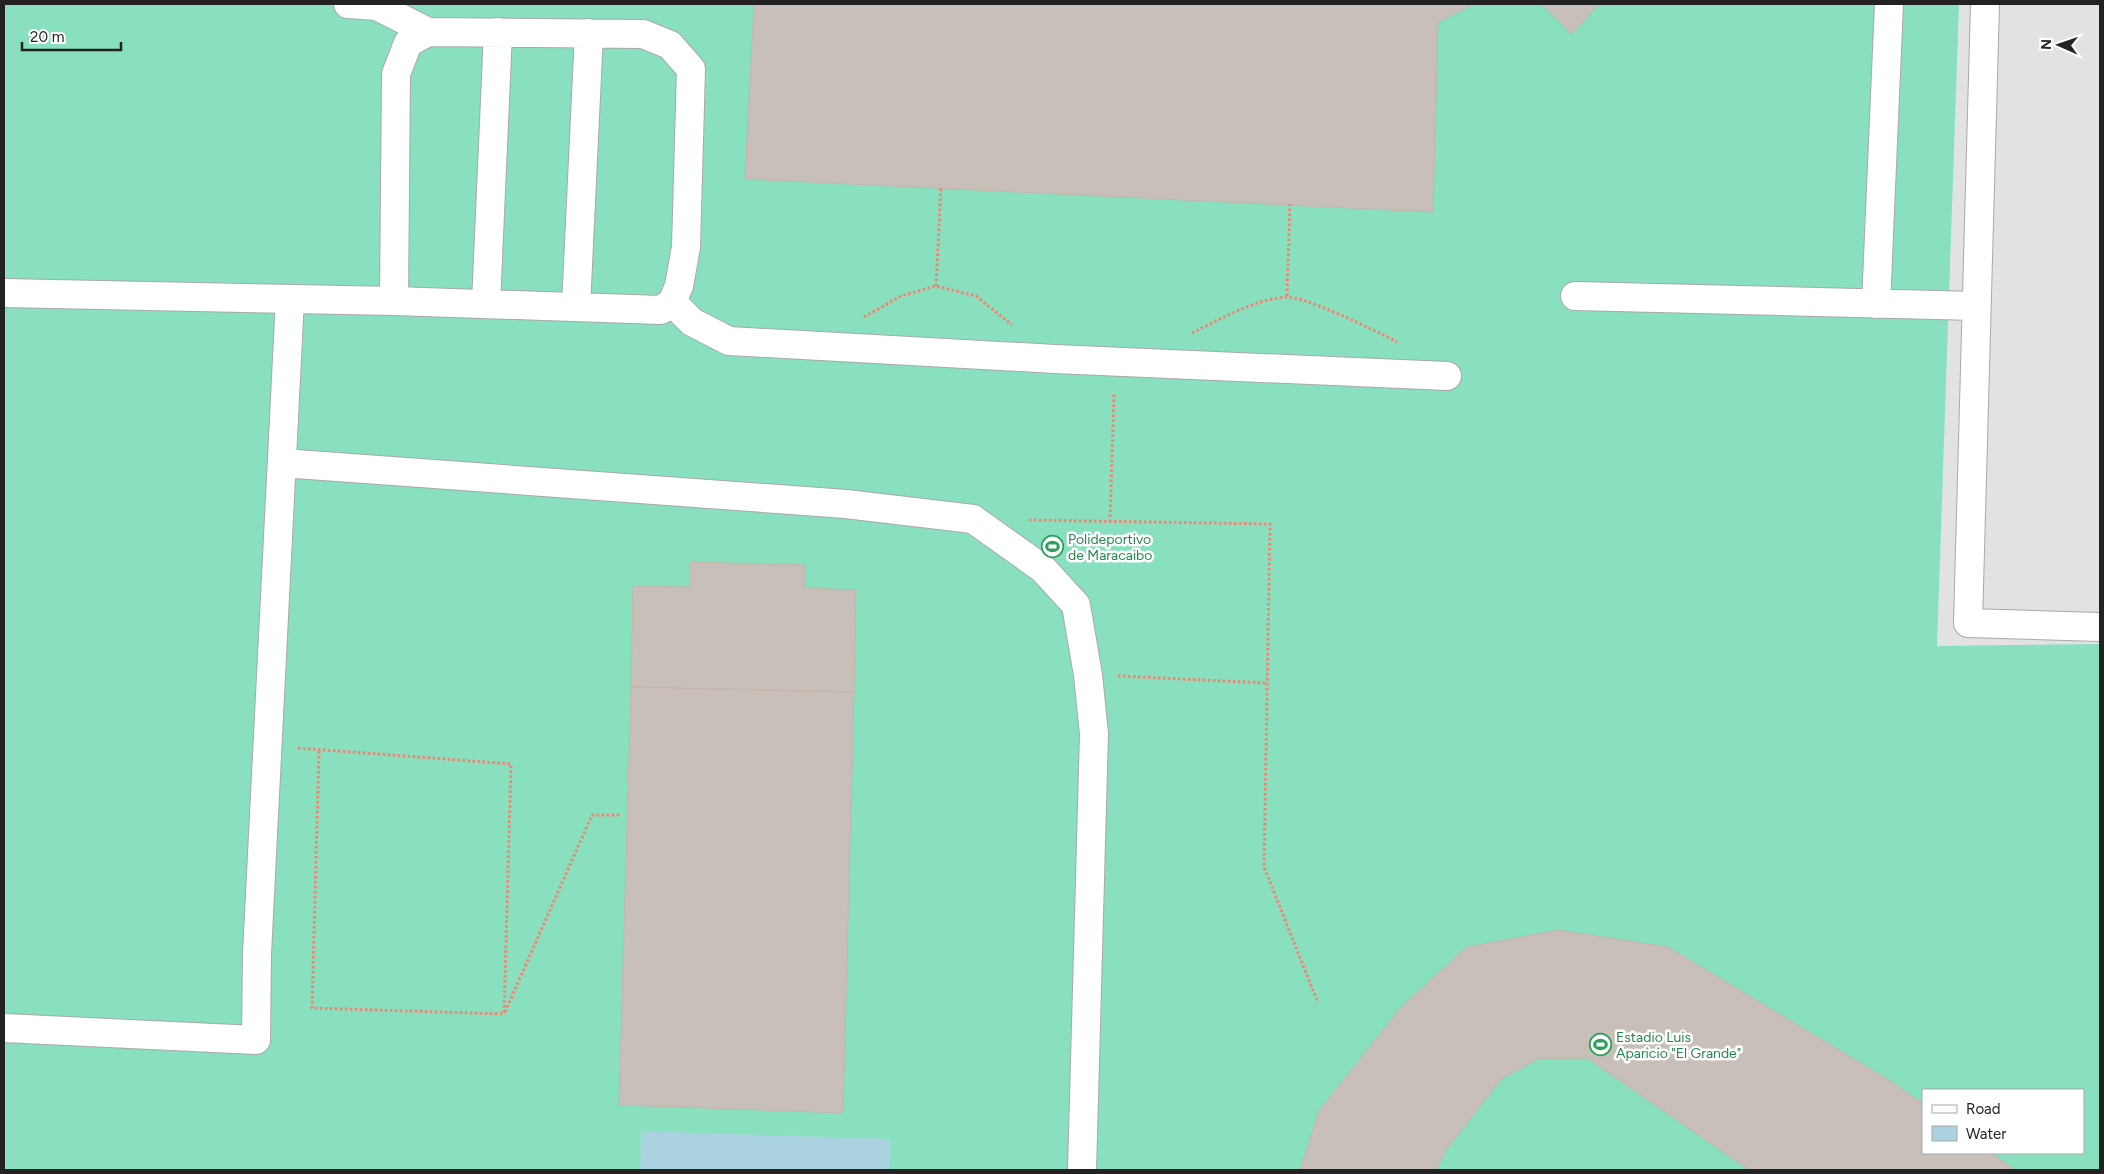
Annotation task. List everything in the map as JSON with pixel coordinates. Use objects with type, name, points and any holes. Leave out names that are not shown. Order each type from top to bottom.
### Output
[{"type":"lane","points":[[4,293],[394,301],[661,310],[672,302],[679,286],[686,247],[691,69],[670,45],[643,34],[428,32],[377,6],[348,4]]},
{"type":"lane","points":[[1876,304],[1889,4]]},
{"type":"lane","points":[[1985,4],[1968,623],[2100,627]]},
{"type":"lane","points":[[394,301],[396,74],[408,43],[428,32]]},
{"type":"lane","points":[[486,304],[498,32]]},
{"type":"lane","points":[[576,307],[590,33]]},
{"type":"lane","points":[[1575,296],[1976,306]]},
{"type":"lane","points":[[4,1028],[256,1040],[258,944],[290,299]]},
{"type":"lane","points":[[672,302],[692,322],[729,341],[1447,376]]},
{"type":"lane","points":[[282,463],[846,504],[973,520],[1043,569],[1076,605],[1088,675],[1094,734],[1082,1170]]},
{"type":"path","points":[[936,286],[940,188]]},
{"type":"path","points":[[1287,296],[1290,204]]},
{"type":"path","points":[[860,319],[901,296],[936,286],[976,296],[1020,331]]},
{"type":"path","points":[[1184,337],[1244,307],[1287,296],[1324,308],[1403,346]]},
{"type":"path","points":[[1110,522],[1115,361]]},
{"type":"path","points":[[1022,520],[1270,524],[1264,867],[1318,1002]]},
{"type":"path","points":[[1088,675],[1267,683]]},
{"type":"path","points":[[268,744],[319,751],[511,764],[504,1014]]},
{"type":"path","points":[[319,751],[312,1008],[504,1014]]},
{"type":"path","points":[[504,1014],[592,815],[620,815]]},
{"type":"green space","name":"Polideportivo de Maracaibo","points":[[4,4],[2100,4],[2100,1170],[4,1170]]},
{"type":"shaded area","points":[[1959,4],[2100,4],[2100,644],[1937,646]]},
{"type":"water","points":[[641,1131],[891,1139],[889,1170],[640,1170]]},
{"type":"building","points":[[754,4],[1474,4],[1438,22],[1433,212],[745,179]]},
{"type":"building","points":[[1541,4],[1600,4],[1571,34]]},
{"type":"building","points":[[690,562],[805,565],[805,588],[856,590],[854,692],[631,687],[633,586],[690,587]]},
{"type":"building","points":[[631,687],[854,692],[843,1113],[619,1105]]},
{"type":"building","name":"Estadio Luis Aparicio \"El Grande\"","points":[[1558,930],[1668,947],[1892,1082],[1922,1103],[1922,1154],[1992,1154],[2015,1170],[1749,1170],[1587,1058],[1538,1059],[1502,1078],[1446,1150],[1436,1170],[1300,1170],[1319,1111],[1401,1007],[1467,947]]},
{"type":"place","name":"Polideportivo de Maracaibo","points":[[1052,547]]},
{"type":"place","name":"Estadio Luis Aparicio \"El Grande\"","points":[[1600,1045]]}]
